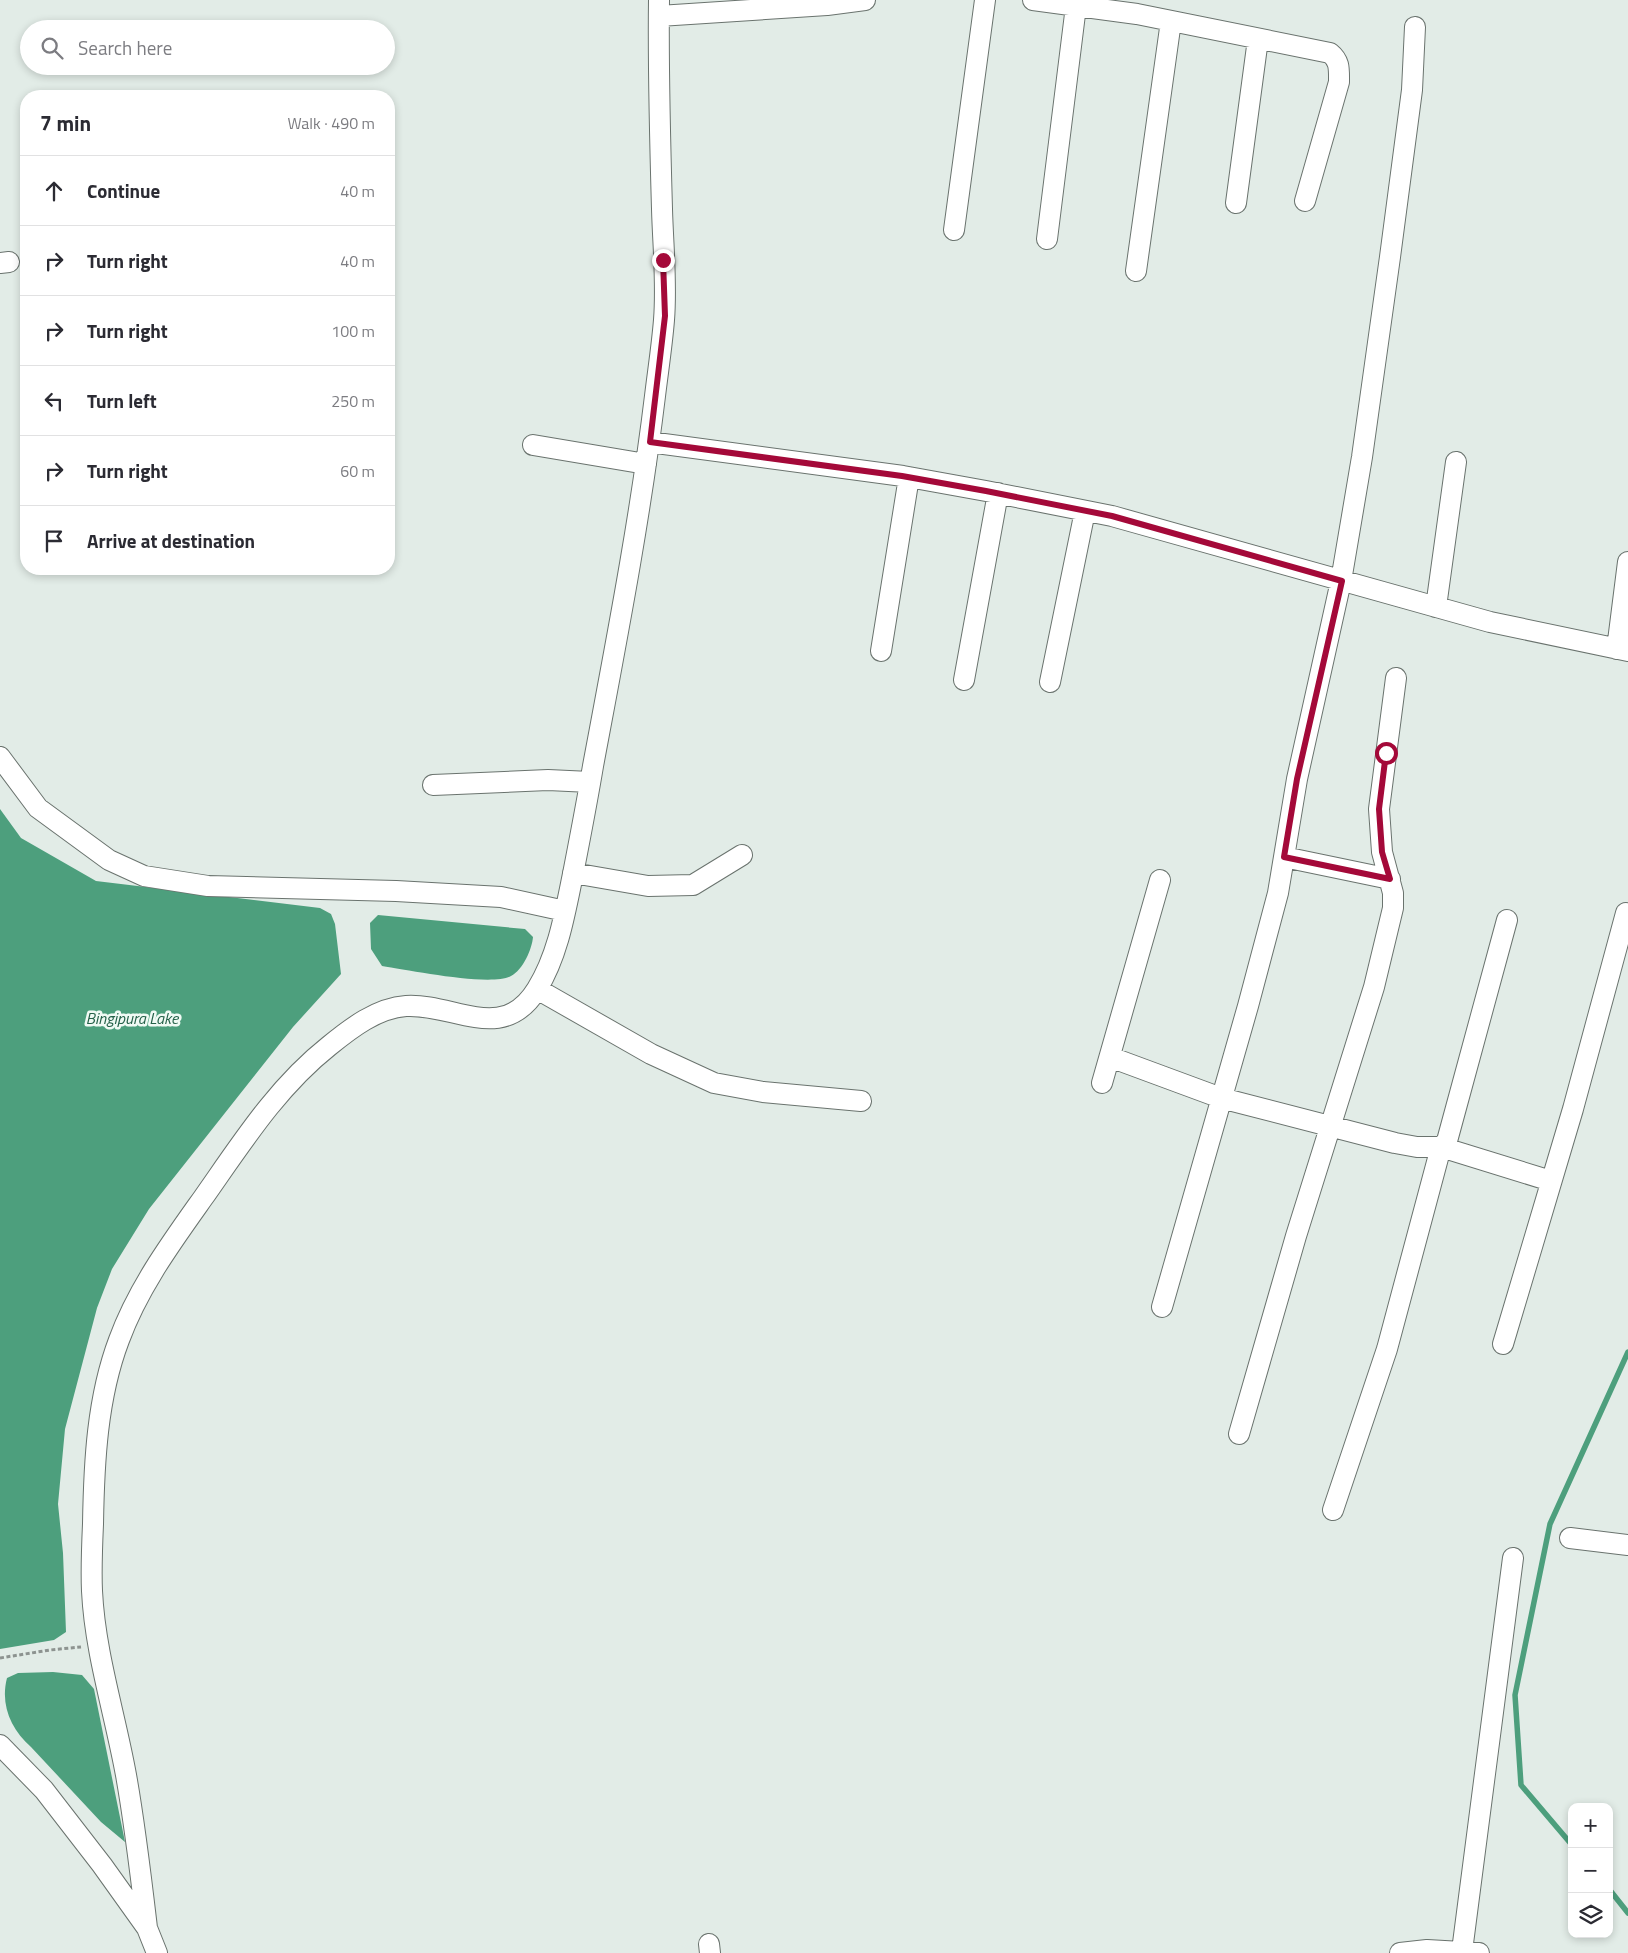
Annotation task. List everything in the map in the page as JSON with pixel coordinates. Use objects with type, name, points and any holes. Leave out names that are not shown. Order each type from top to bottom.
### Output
[{"type":"street","points":[[147,1928],[136,1835],[125,1770],[99,1644],[92,1592],[93,1488],[98,1429],[102,1404],[120,1336],[139,1294],[162,1257],[271,1103],[326,1048],[374,1014],[403,1006],[433,1008],[473,1017],[505,1018],[522,1006],[537,989],[555,949],[573,873],[650,442],[665,316],[659,113],[659,8],[827,5],[865,0]]},
{"type":"street","points":[[954,230],[986,0]]},
{"type":"street","points":[[1033,0],[1171,21],[1316,49],[1330,53],[1337,58],[1339,68],[1338,82],[1305,201]]},
{"type":"street","points":[[1047,239],[1076,6]]},
{"type":"street","points":[[1136,271],[1171,21]]},
{"type":"street","points":[[1162,1307],[1248,1006],[1278,893],[1297,779],[1342,581],[1362,457],[1390,257],[1412,90],[1415,27]]},
{"type":"street","points":[[1236,203],[1258,39]]},
{"type":"street","points":[[650,442],[909,477],[1085,511],[1135,522],[1490,622],[1623,650],[1628,562]]},
{"type":"street","points":[[533,445],[646,464]]},
{"type":"street","points":[[1436,607],[1456,462]]},
{"type":"street","points":[[882,651],[909,477]]},
{"type":"street","points":[[964,680],[998,493]]},
{"type":"street","points":[[1050,682],[1085,511]]},
{"type":"street","points":[[1239,1434],[1296,1236],[1374,987],[1393,908],[1393,893],[1382,852],[1379,809],[1396,678]]},
{"type":"street","points":[[0,756],[38,808],[109,860],[144,876],[208,886],[396,891],[501,897],[565,911]]},
{"type":"street","points":[[433,785],[548,780],[590,782]]},
{"type":"street","points":[[573,873],[648,886],[693,885],[742,855]]},
{"type":"street","points":[[1284,857],[1390,879]]},
{"type":"street","points":[[1102,1083],[1160,880]]},
{"type":"street","points":[[1503,1344],[1626,913]]},
{"type":"street","points":[[1333,1510],[1387,1349],[1441,1147],[1447,1141],[1507,920]]},
{"type":"street","points":[[537,989],[651,1054],[714,1083],[763,1092],[861,1101]]},
{"type":"street","points":[[1110,1057],[1221,1098],[1410,1146],[1441,1147],[1551,1181]]},
{"type":"street","points":[[1570,1538],[1628,1545]]},
{"type":"street","points":[[1400,1953],[1428,1950],[1471,1952],[1513,1558]]},
{"type":"street","points":[[0,1746],[44,1790],[102,1864],[147,1928],[157,1953]]},
{"type":"path","points":[[0,1658],[99,1644]]},
{"type":"water","name":"Bingipura Lake","points":[[0,809],[21,838],[96,881],[320,908],[331,914],[335,924],[341,974],[293,1027],[149,1209],[112,1269],[97,1308],[65,1429],[58,1504],[63,1553],[66,1632],[54,1640],[0,1649]]},
{"type":"water","points":[[378,915],[525,929],[533,937],[526,959],[511,976],[486,980],[449,977],[382,966],[371,949],[370,923]]},
{"type":"water","points":[[53,1672],[82,1675],[94,1689],[125,1842],[101,1822],[24,1740],[9,1716],[5,1698],[7,1678],[18,1673]]},
{"type":"waterway","points":[[1568,1840],[1521,1785],[1515,1695],[1550,1524],[1628,1352]]},
{"type":"waterway","points":[[1612,1893],[1628,1913]]},
{"type":"route","points":[[663,260],[665,316],[650,442],[902,476],[1112,516],[1342,581],[1331,622],[1297,779],[1284,857],[1390,879],[1382,852],[1379,809],[1386,753]]}]
